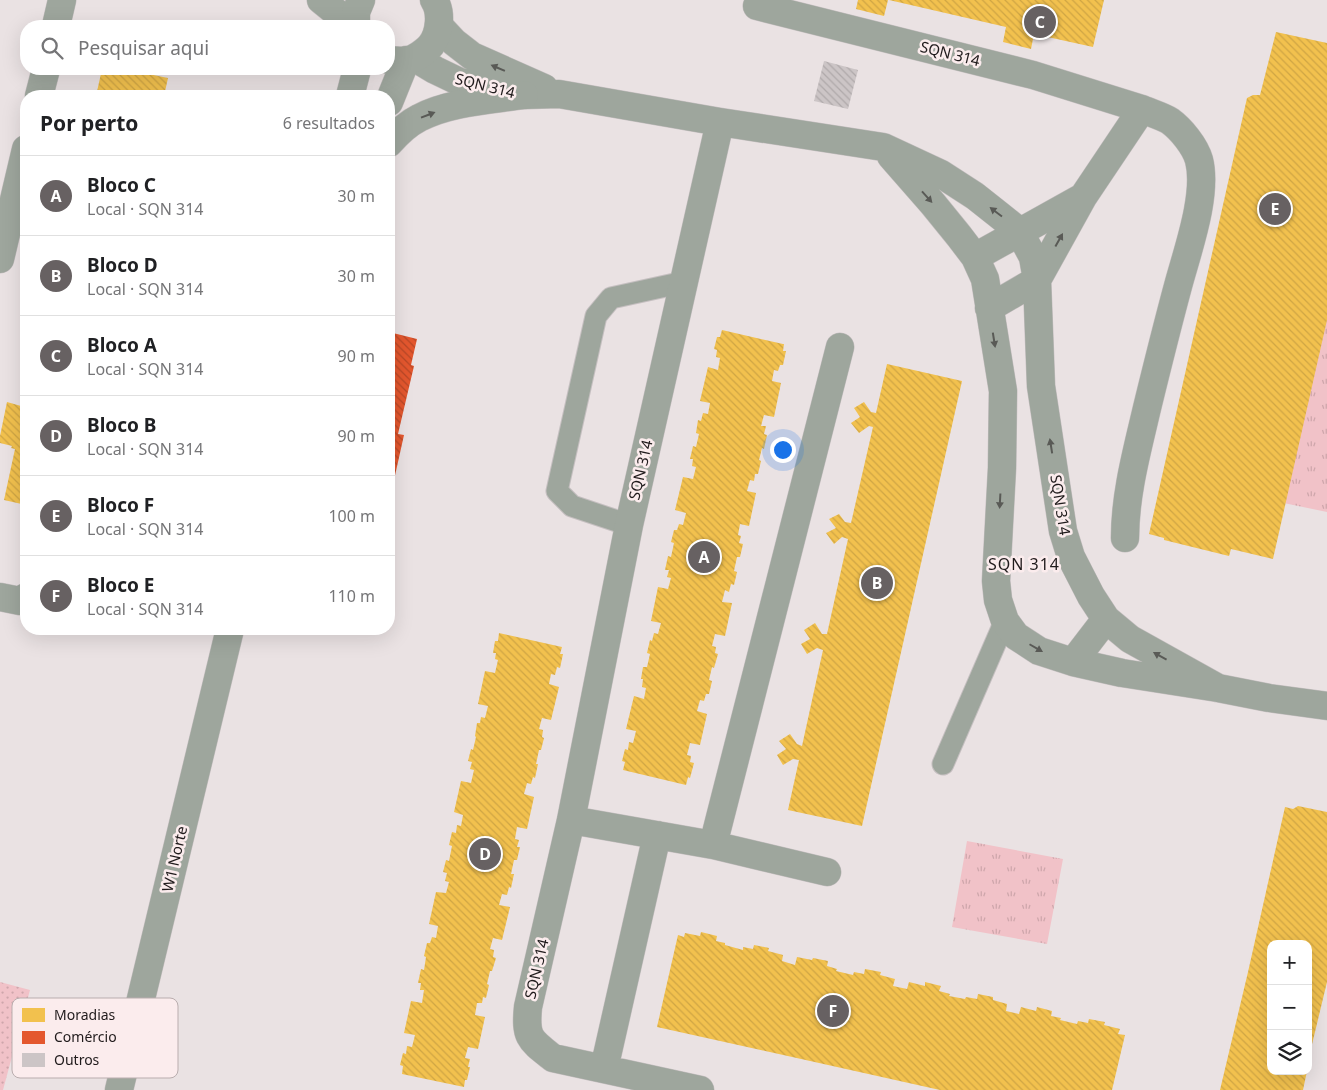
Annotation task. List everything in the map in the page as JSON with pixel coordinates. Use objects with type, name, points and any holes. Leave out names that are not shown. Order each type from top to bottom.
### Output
[{"type":"street","points":[[57,20],[62,0]]},
{"type":"street","points":[[322,0],[347,20]]},
{"type":"street","points":[[355,20],[360,0]]},
{"type":"street","name":"SQN 314","points":[[756,6],[1033,75],[1142,109],[1169,121],[1187,137],[1198,160],[1201,184],[1196,218],[1138,444],[1128,494],[1125,538]]},
{"type":"street","points":[[393,90],[403,59],[431,45],[438,8]]},
{"type":"street","name":"SQN 314","points":[[438,8],[454,42],[472,56],[559,94]]},
{"type":"street","name":"SQN 314","points":[[403,59],[435,70],[460,82],[494,90],[524,95],[559,94],[720,122],[883,147],[941,174],[1000,214],[1019,231],[1033,257],[1037,280],[1041,386],[1063,531],[1071,557],[1091,596],[1106,619],[1130,639],[1218,688]]},
{"type":"street","points":[[41,90],[44,75]]},
{"type":"street","points":[[352,90],[355,75]]},
{"type":"street","points":[[395,137],[419,118],[448,107],[524,95]]},
{"type":"street","points":[[989,308],[1037,280],[1082,197],[1142,109]]},
{"type":"street","name":"SQN 314","points":[[700,1090],[553,1058],[535,1044],[528,1033],[527,1019],[528,1007],[571,820],[628,525],[720,122]]},
{"type":"street","name":"SQN 314","points":[[883,147],[933,204],[975,257],[985,278],[1002,391],[1002,468],[996,581],[998,600],[1005,621],[1016,636],[1039,651],[1072,662],[1122,673],[1327,706]]},
{"type":"street","points":[[0,259],[20,174]]},
{"type":"street","points":[[975,257],[1082,197]]},
{"type":"street","points":[[713,845],[840,347]]},
{"type":"street","points":[[1002,391],[1041,386]]},
{"type":"street","points":[[0,597],[20,601]]},
{"type":"street","points":[[1072,662],[1106,619]]},
{"type":"street","name":"W1 Norte","points":[[141,998],[229,635]]},
{"type":"street","points":[[571,820],[713,845],[827,872]]},
{"type":"street","points":[[604,1069],[657,836]]},
{"type":"lane","points":[[628,525],[572,506],[557,491],[596,316],[612,298],[684,282]]},
{"type":"lane","points":[[943,764],[1005,621]]},
{"type":"green space","points":[[1327,241],[1327,512],[1274,501]]},
{"type":"green space","points":[[967,841],[1063,859],[1047,944],[952,927]]},
{"type":"green space","points":[[0,982],[30,990],[28,998],[12,998],[12,1057],[3,1090],[0,1090]]},
{"type":"building: Moradias","points":[[858,0],[888,0],[884,16],[856,9]]},
{"type":"building: Moradias","points":[[889,0],[1104,0],[1093,47],[1034,34],[1031,49],[1003,42],[1006,27]]},
{"type":"building: Moradias","points":[[1276,32],[1327,43],[1327,320],[1273,559],[1231,549],[1229,556],[1164,540],[1164,538],[1149,534],[1247,98],[1253,95],[1260,95]]},
{"type":"building: Moradias","points":[[101,75],[153,75],[168,78],[165,90],[97,90]]},
{"type":"building: Moradias","points":[[722,330],[784,344],[783,351],[786,351],[783,365],[780,365],[778,371],[774,370],[772,381],[781,383],[774,417],[764,415],[761,426],[766,426],[764,434],[767,435],[764,449],[762,448],[759,460],[761,461],[758,474],[755,474],[754,481],[750,480],[747,491],[756,493],[749,526],[740,524],[738,535],[741,536],[739,543],[743,544],[740,557],[737,557],[734,571],[737,572],[734,585],[731,584],[729,592],[725,590],[722,602],[732,603],[725,636],[715,634],[712,646],[716,647],[715,653],[718,654],[709,680],[712,681],[709,694],[706,694],[704,701],[700,700],[697,711],[707,714],[700,745],[690,743],[687,755],[691,756],[690,762],[694,763],[686,785],[623,770],[625,762],[622,761],[625,749],[628,750],[629,742],[633,743],[636,731],[626,729],[634,696],[644,699],[646,688],[642,687],[643,679],[641,679],[643,667],[647,667],[650,654],[647,653],[650,640],[652,641],[654,633],[658,634],[661,623],[651,621],[658,587],[668,589],[671,578],[667,577],[669,570],[665,570],[668,556],[671,557],[674,543],[671,542],[674,530],[677,530],[679,524],[683,525],[686,513],[675,510],[683,477],[693,479],[696,467],[692,466],[693,459],[690,459],[693,446],[696,447],[699,434],[696,433],[698,420],[701,421],[703,413],[708,414],[710,403],[700,401],[708,367],[718,370],[720,358],[716,357],[717,350],[714,349],[717,337],[720,337]]},
{"type":"building: Moradias","points":[[887,364],[962,381],[862,826],[788,810],[799,760],[793,759],[783,765],[777,755],[786,749],[779,741],[790,734],[797,744],[802,746],[823,650],[817,648],[807,654],[801,644],[810,639],[804,630],[815,623],[822,634],[827,634],[848,539],[842,537],[834,544],[826,533],[836,528],[829,519],[839,514],[845,522],[851,523],[873,427],[869,426],[859,433],[851,423],[860,417],[854,408],[864,402],[871,412],[876,413]]},
{"type":"building: Moradias","points":[[7,402],[20,406],[20,504],[4,500],[15,449],[11,448],[12,446],[0,443]]},
{"type":"building: Moradias","points":[[499,633],[562,647],[560,654],[563,654],[560,668],[557,667],[555,675],[551,674],[549,684],[559,687],[551,720],[542,718],[539,729],[543,730],[542,737],[544,738],[541,750],[539,750],[535,778],[533,777],[531,784],[527,783],[524,794],[534,797],[527,829],[517,827],[515,839],[519,840],[517,847],[520,847],[517,860],[514,860],[511,888],[509,887],[507,895],[502,894],[499,905],[510,907],[502,940],[493,938],[490,949],[494,950],[493,957],[496,958],[492,971],[490,971],[486,998],[483,997],[482,1003],[477,1003],[475,1015],[485,1017],[478,1049],[468,1047],[465,1058],[470,1059],[468,1067],[470,1067],[464,1087],[402,1074],[403,1066],[400,1065],[403,1053],[406,1054],[407,1046],[412,1047],[415,1035],[404,1033],[411,1001],[422,1003],[424,990],[420,990],[421,983],[418,983],[421,969],[424,970],[426,957],[424,956],[427,943],[430,943],[432,937],[436,938],[438,926],[429,924],[436,892],[446,893],[449,882],[445,881],[447,873],[443,872],[446,860],[449,861],[452,846],[449,845],[452,832],[456,833],[457,825],[461,826],[463,815],[454,812],[461,781],[471,783],[474,770],[470,769],[472,762],[468,761],[471,749],[473,750],[477,723],[480,723],[481,717],[485,718],[488,706],[478,704],[485,671],[495,673],[498,660],[495,659],[496,653],[493,653],[495,641],[498,641]]},
{"type":"building: Moradias","points":[[1298,806],[1327,812],[1327,982],[1312,1044],[1312,940],[1267,940],[1267,1075],[1306,1075],[1303,1090],[1220,1090],[1285,807],[1293,809]]},
{"type":"building: Moradias","points":[[701,932],[717,936],[716,941],[743,950],[743,947],[753,949],[754,945],[769,948],[768,951],[783,955],[782,961],[795,965],[797,957],[812,960],[813,958],[828,961],[827,966],[837,969],[836,971],[853,975],[854,972],[864,974],[865,969],[881,972],[880,975],[895,979],[893,986],[907,989],[909,982],[925,986],[925,982],[941,986],[939,991],[950,994],[949,996],[977,999],[978,994],[993,997],[993,1000],[1007,1004],[1006,1011],[1019,1014],[1021,1007],[1036,1011],[1037,1007],[1052,1011],[1051,1016],[1061,1018],[1060,1020],[1077,1024],[1078,1021],[1088,1023],[1089,1019],[1105,1022],[1104,1025],[1120,1029],[1118,1034],[1125,1035],[1112,1090],[940,1090],[657,1027],[678,935],[684,937],[685,933],[700,936]]},
{"type":"building: Comércio","points":[[395,334],[417,339],[411,365],[414,366],[398,434],[404,435],[395,476]]},
{"type":"building: Outros","points":[[824,61],[858,70],[848,109],[814,101]]},
{"type":"place","name":"Bloco A","points":[[1040,22]]},
{"type":"place","name":"Bloco F","points":[[1275,209]]},
{"type":"place","name":"Bloco C","points":[[704,557]]},
{"type":"place","name":"Bloco D","points":[[877,583]]},
{"type":"place","name":"Bloco B","points":[[485,854]]},
{"type":"place","name":"Bloco E","points":[[833,1011]]},
{"type":"district","name":"SQN 314","points":[[1024,564]]}]
